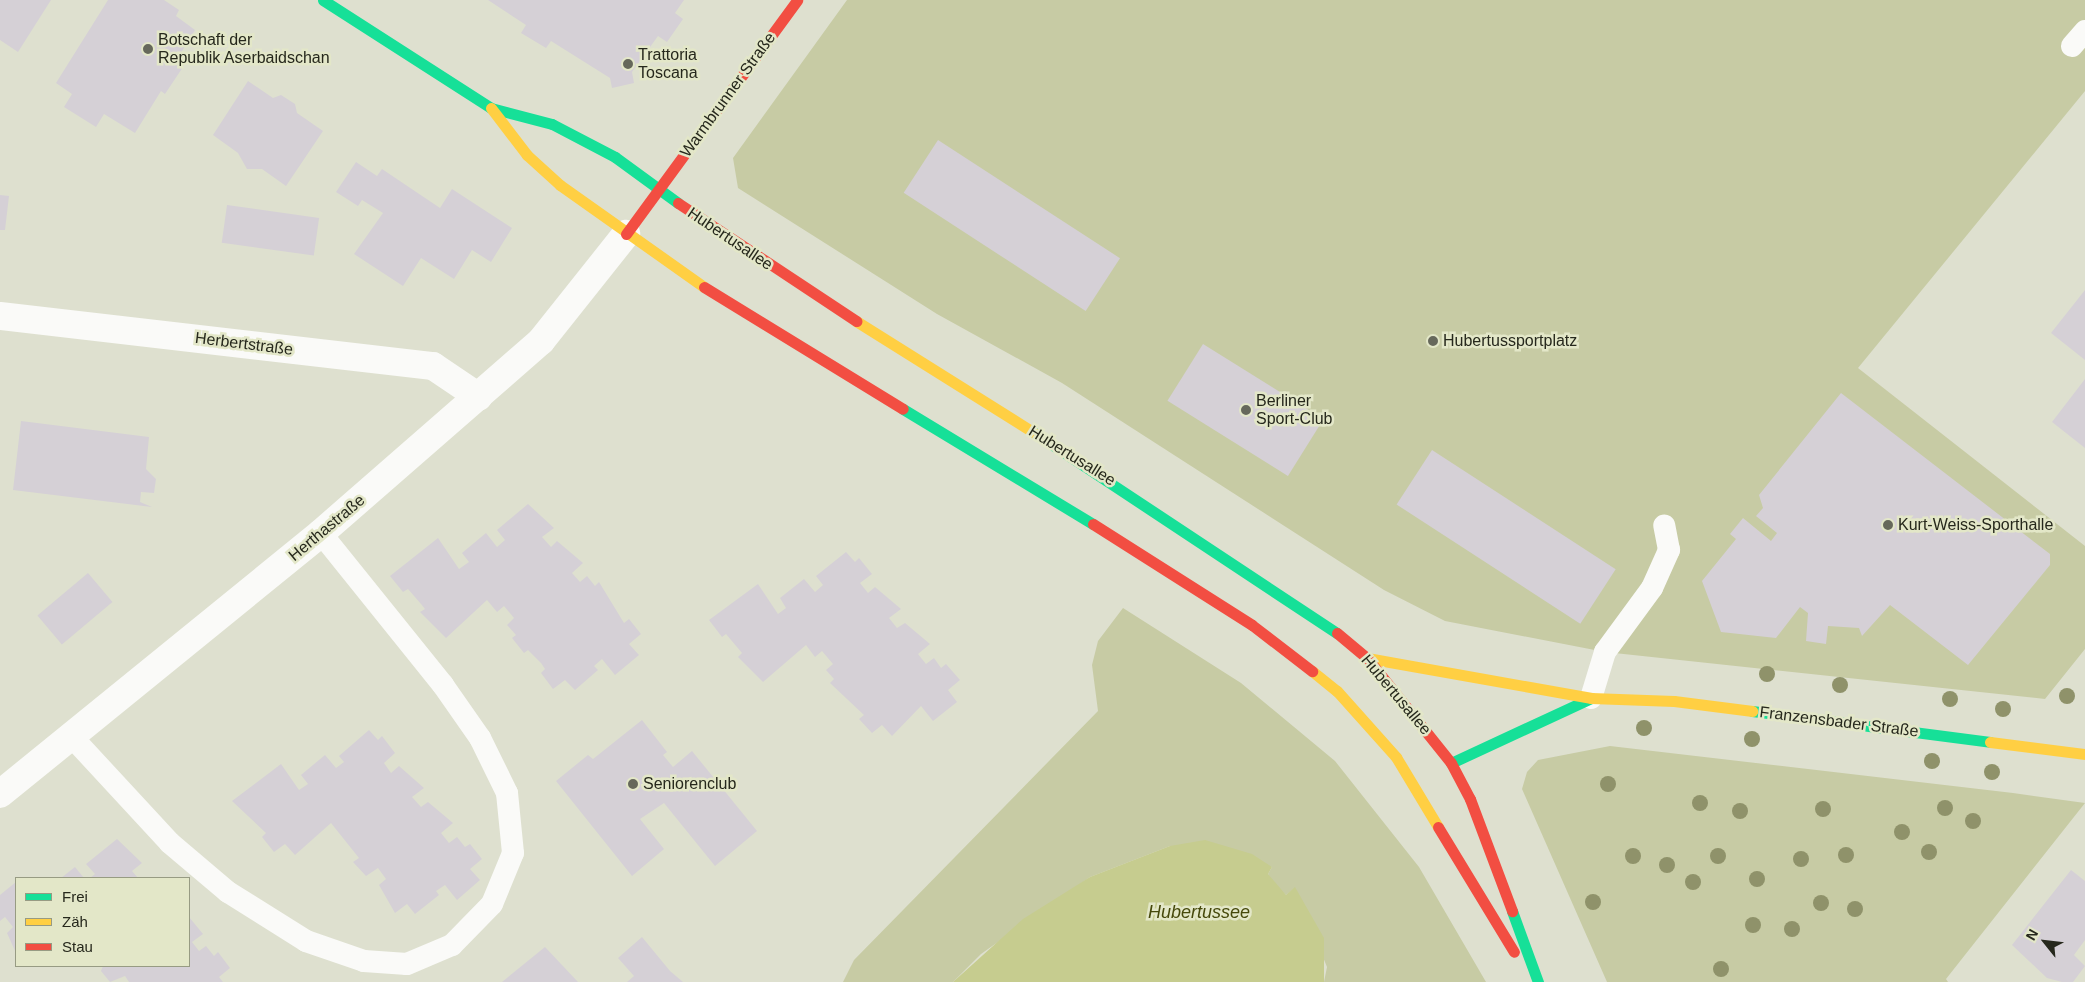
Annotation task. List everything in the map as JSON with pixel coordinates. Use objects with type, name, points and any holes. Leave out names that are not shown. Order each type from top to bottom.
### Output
[{"type":"main road","name":"Hubertusallee","points":[[323,0],[491,108],[552,124],[615,157],[735,244],[1250,572],[1368,658],[1451,762],[1470,799],[1538,982]]},
{"type":"main road","name":"Warmbrunner Straße","points":[[659,190],[797,0]]},
{"type":"main road","name":"Hubertusallee","points":[[491,108],[527,155],[626,234],[680,272],[872,392],[956,438],[1252,625],[1337,691],[1396,757],[1532,982]]},
{"type":"main road","points":[[626,234],[659,190]]},
{"type":"main road","name":"Franzensbader Straße","points":[[1368,658],[1591,698],[1674,701],[2085,754]]},
{"type":"main road","name":"Franzensbader Straße","points":[[1451,762],[1591,698]]},
{"type":"main road","name":"Hubertusallee","points":[[1396,757],[1414,759]]},
{"type":"main road","points":[[1432,761],[1451,762]]},
{"type":"street","name":"Herthastraße","points":[[0,794],[321,533],[542,342],[626,234]]},
{"type":"street","name":"Herbertstraße","points":[[0,316],[433,366],[479,397]]},
{"type":"lane","points":[[1591,698],[1605,652],[1652,588],[1670,550],[1664,525]]},
{"type":"lane","points":[[72,737],[178,849],[228,892],[306,941],[364,961],[407,964],[452,945],[466,934],[492,904],[513,853],[507,793],[480,738],[443,685],[321,533]]},
{"type":"shaded area","name":"Hubertussportplatz","points":[[847,0],[2085,0],[2085,91],[1858,368],[2085,546],[2085,649],[2045,699],[1605,652],[1445,621],[1384,590],[1062,383],[937,314],[738,188],[733,158]]},
{"type":"shaded area","points":[[1123,608],[1241,683],[1335,761],[1419,867],[1486,982],[1324,982],[1327,967],[1295,888],[1286,895],[1274,885],[1268,874],[1272,867],[1170,846],[1090,877],[981,954],[953,982],[843,982],[854,960],[1098,711],[1092,665],[1098,641]]},
{"type":"shaded area","points":[[1610,746],[2085,803],[1946,979],[1948,982],[1607,982],[1522,789],[1527,772],[1538,760]]},
{"type":"water","name":"Hubertussee","points":[[1205,840],[1252,854],[1272,867],[1268,874],[1286,895],[1295,887],[1324,938],[1324,982],[953,982],[1023,919],[1090,877],[1170,846]]},
{"type":"building","points":[[0,0],[51,0],[18,52],[0,40]]},
{"type":"building","points":[[108,0],[164,0],[179,10],[176,16],[195,30],[179,56],[187,61],[165,94],[161,91],[135,133],[104,114],[96,127],[64,107],[72,94],[56,83]]},
{"type":"building","points":[[488,0],[684,0],[675,13],[683,19],[667,42],[658,36],[632,72],[634,83],[612,88],[610,78],[551,41],[546,48],[521,33],[526,25]]},
{"type":"building","points":[[248,81],[273,98],[281,95],[295,104],[297,113],[323,131],[286,186],[262,169],[247,169],[238,153],[213,135]]},
{"type":"building","points":[[938,140],[1120,258],[1086,311],[904,193]]},
{"type":"building","points":[[356,162],[377,176],[382,169],[440,208],[452,189],[512,228],[491,262],[472,250],[454,279],[421,258],[403,286],[354,254],[383,213],[362,200],[358,206],[336,192]]},
{"type":"building","points":[[0,195],[9,196],[5,230],[0,230]]},
{"type":"building","points":[[227,205],[319,218],[314,256],[222,243]]},
{"type":"building","points":[[2085,290],[2085,360],[2051,333]]},
{"type":"building","name":"Berliner Sport-Club","points":[[1203,344],[1323,419],[1288,476],[1167,401]]},
{"type":"building","points":[[2085,379],[2085,448],[2052,422]]},
{"type":"building","name":"Kurt-Weiss-Sporthalle","points":[[1841,393],[2050,554],[2050,565],[1968,665],[1890,605],[1862,636],[1859,628],[1828,626],[1826,644],[1806,641],[1808,613],[1800,607],[1776,638],[1721,632],[1702,581],[1736,539],[1730,534],[1743,518],[1771,541],[1777,533],[1756,516],[1763,508],[1759,495]]},
{"type":"building","points":[[21,421],[149,437],[146,469],[156,479],[154,493],[141,492],[140,502],[152,507],[13,490]]},
{"type":"building","points":[[1432,450],[1616,569],[1580,624],[1397,505]]},
{"type":"building","points":[[528,504],[554,528],[542,537],[551,547],[557,541],[583,563],[572,573],[580,582],[587,576],[595,586],[599,582],[624,623],[629,619],[641,634],[629,644],[639,655],[615,675],[602,659],[594,666],[598,670],[575,690],[565,680],[553,689],[541,673],[545,669],[541,663],[528,650],[524,653],[512,638],[516,635],[507,625],[514,618],[504,606],[497,612],[487,600],[446,638],[420,612],[425,609],[408,589],[403,592],[390,576],[438,538],[459,569],[469,562],[462,553],[486,533],[497,547],[505,540],[497,530]]},
{"type":"building","points":[[846,552],[855,562],[859,558],[872,574],[860,583],[868,593],[875,587],[901,609],[889,618],[897,628],[905,623],[930,644],[918,654],[926,664],[934,658],[941,668],[946,664],[960,680],[948,690],[957,702],[933,721],[921,706],[892,736],[882,725],[872,733],[859,719],[864,715],[830,683],[834,679],[826,670],[833,664],[822,651],[815,657],[806,645],[763,682],[738,657],[742,653],[726,634],[722,637],[709,620],[758,584],[778,614],[786,608],[780,598],[804,579],[815,592],[823,585],[816,576]]},
{"type":"building","points":[[88,573],[112,602],[62,645],[37,615]]},
{"type":"building","points":[[642,720],[667,752],[663,755],[673,767],[692,751],[757,831],[715,866],[664,803],[640,819],[664,849],[632,876],[556,781],[588,755],[593,759]]},
{"type":"building","points":[[369,730],[378,740],[382,736],[395,753],[384,763],[391,773],[399,766],[424,788],[412,797],[421,807],[428,802],[453,823],[441,833],[449,843],[457,837],[465,847],[470,844],[482,859],[470,869],[480,880],[457,900],[445,885],[436,891],[439,895],[415,914],[407,904],[395,913],[379,885],[386,879],[378,868],[366,876],[353,862],[359,858],[331,823],[295,855],[285,844],[274,852],[262,837],[266,833],[232,801],[281,764],[299,790],[308,784],[301,775],[325,755],[336,768],[344,762],[339,756]]},
{"type":"building","points":[[117,839],[142,863],[132,871],[137,877],[91,877],[95,874],[86,864]]},
{"type":"building","points":[[75,867],[83,877],[62,877]]},
{"type":"building","points":[[2071,870],[2085,881],[2085,940],[2074,955],[2085,966],[2073,982],[2062,982],[2047,978],[2012,945]]},
{"type":"building","points":[[15,883],[15,951],[7,933],[13,927],[5,917],[0,921],[0,895]]},
{"type":"building","points":[[190,918],[203,934],[192,942],[199,951],[206,946],[214,956],[218,952],[230,968],[219,977],[223,982],[129,982],[125,976],[110,982],[101,971],[103,967],[190,967]]},
{"type":"building","points":[[642,937],[670,971],[683,982],[627,982],[634,976],[618,958]]},
{"type":"building","points":[[545,947],[578,982],[502,982]]},
{"type":"traffic: fast","points":[[323,0],[491,108],[552,124],[615,157],[678,203]]},
{"type":"traffic: fast","points":[[903,409],[1093,524]]},
{"type":"traffic: fast","points":[[1033,432],[1337,633]]},
{"type":"traffic: fast","points":[[1451,763],[1591,698]]},
{"type":"traffic: fast","points":[[1752,711],[1990,742]]},
{"type":"traffic: fast","points":[[1512,911],[1538,982]]},
{"type":"traffic: slow","points":[[491,108],[527,155],[560,185],[704,287]]},
{"type":"traffic: slow","points":[[856,321],[1033,432]]},
{"type":"traffic: slow","points":[[1367,658],[1591,698],[1674,701],[1752,711]]},
{"type":"traffic: slow","points":[[1312,671],[1337,691],[1396,757],[1438,827]]},
{"type":"traffic: slow","points":[[1990,742],[2085,754]]},
{"type":"traffic: jam","points":[[626,234],[797,0]]},
{"type":"traffic: jam","points":[[678,203],[856,321]]},
{"type":"traffic: jam","points":[[704,287],[903,409]]},
{"type":"traffic: jam","points":[[1093,524],[1252,625],[1312,671]]},
{"type":"traffic: jam","points":[[1337,633],[1367,658],[1451,763],[1470,799],[1512,911]]},
{"type":"traffic: jam","points":[[1438,827],[1514,952]]},
{"type":"place","name":"Botschaft der Republik Aserbaidschan","points":[[148,49]]},
{"type":"place","name":"Trattoria Toscana","points":[[628,64]]},
{"type":"place","name":"Hubertussportplatz","points":[[1433,341]]},
{"type":"place","name":"Berliner Sport-Club","points":[[1246,410]]},
{"type":"place","name":"Kurt-Weiss-Sporthalle","points":[[1888,525]]},
{"type":"place","name":"Seniorenclub","points":[[633,784]]}]
